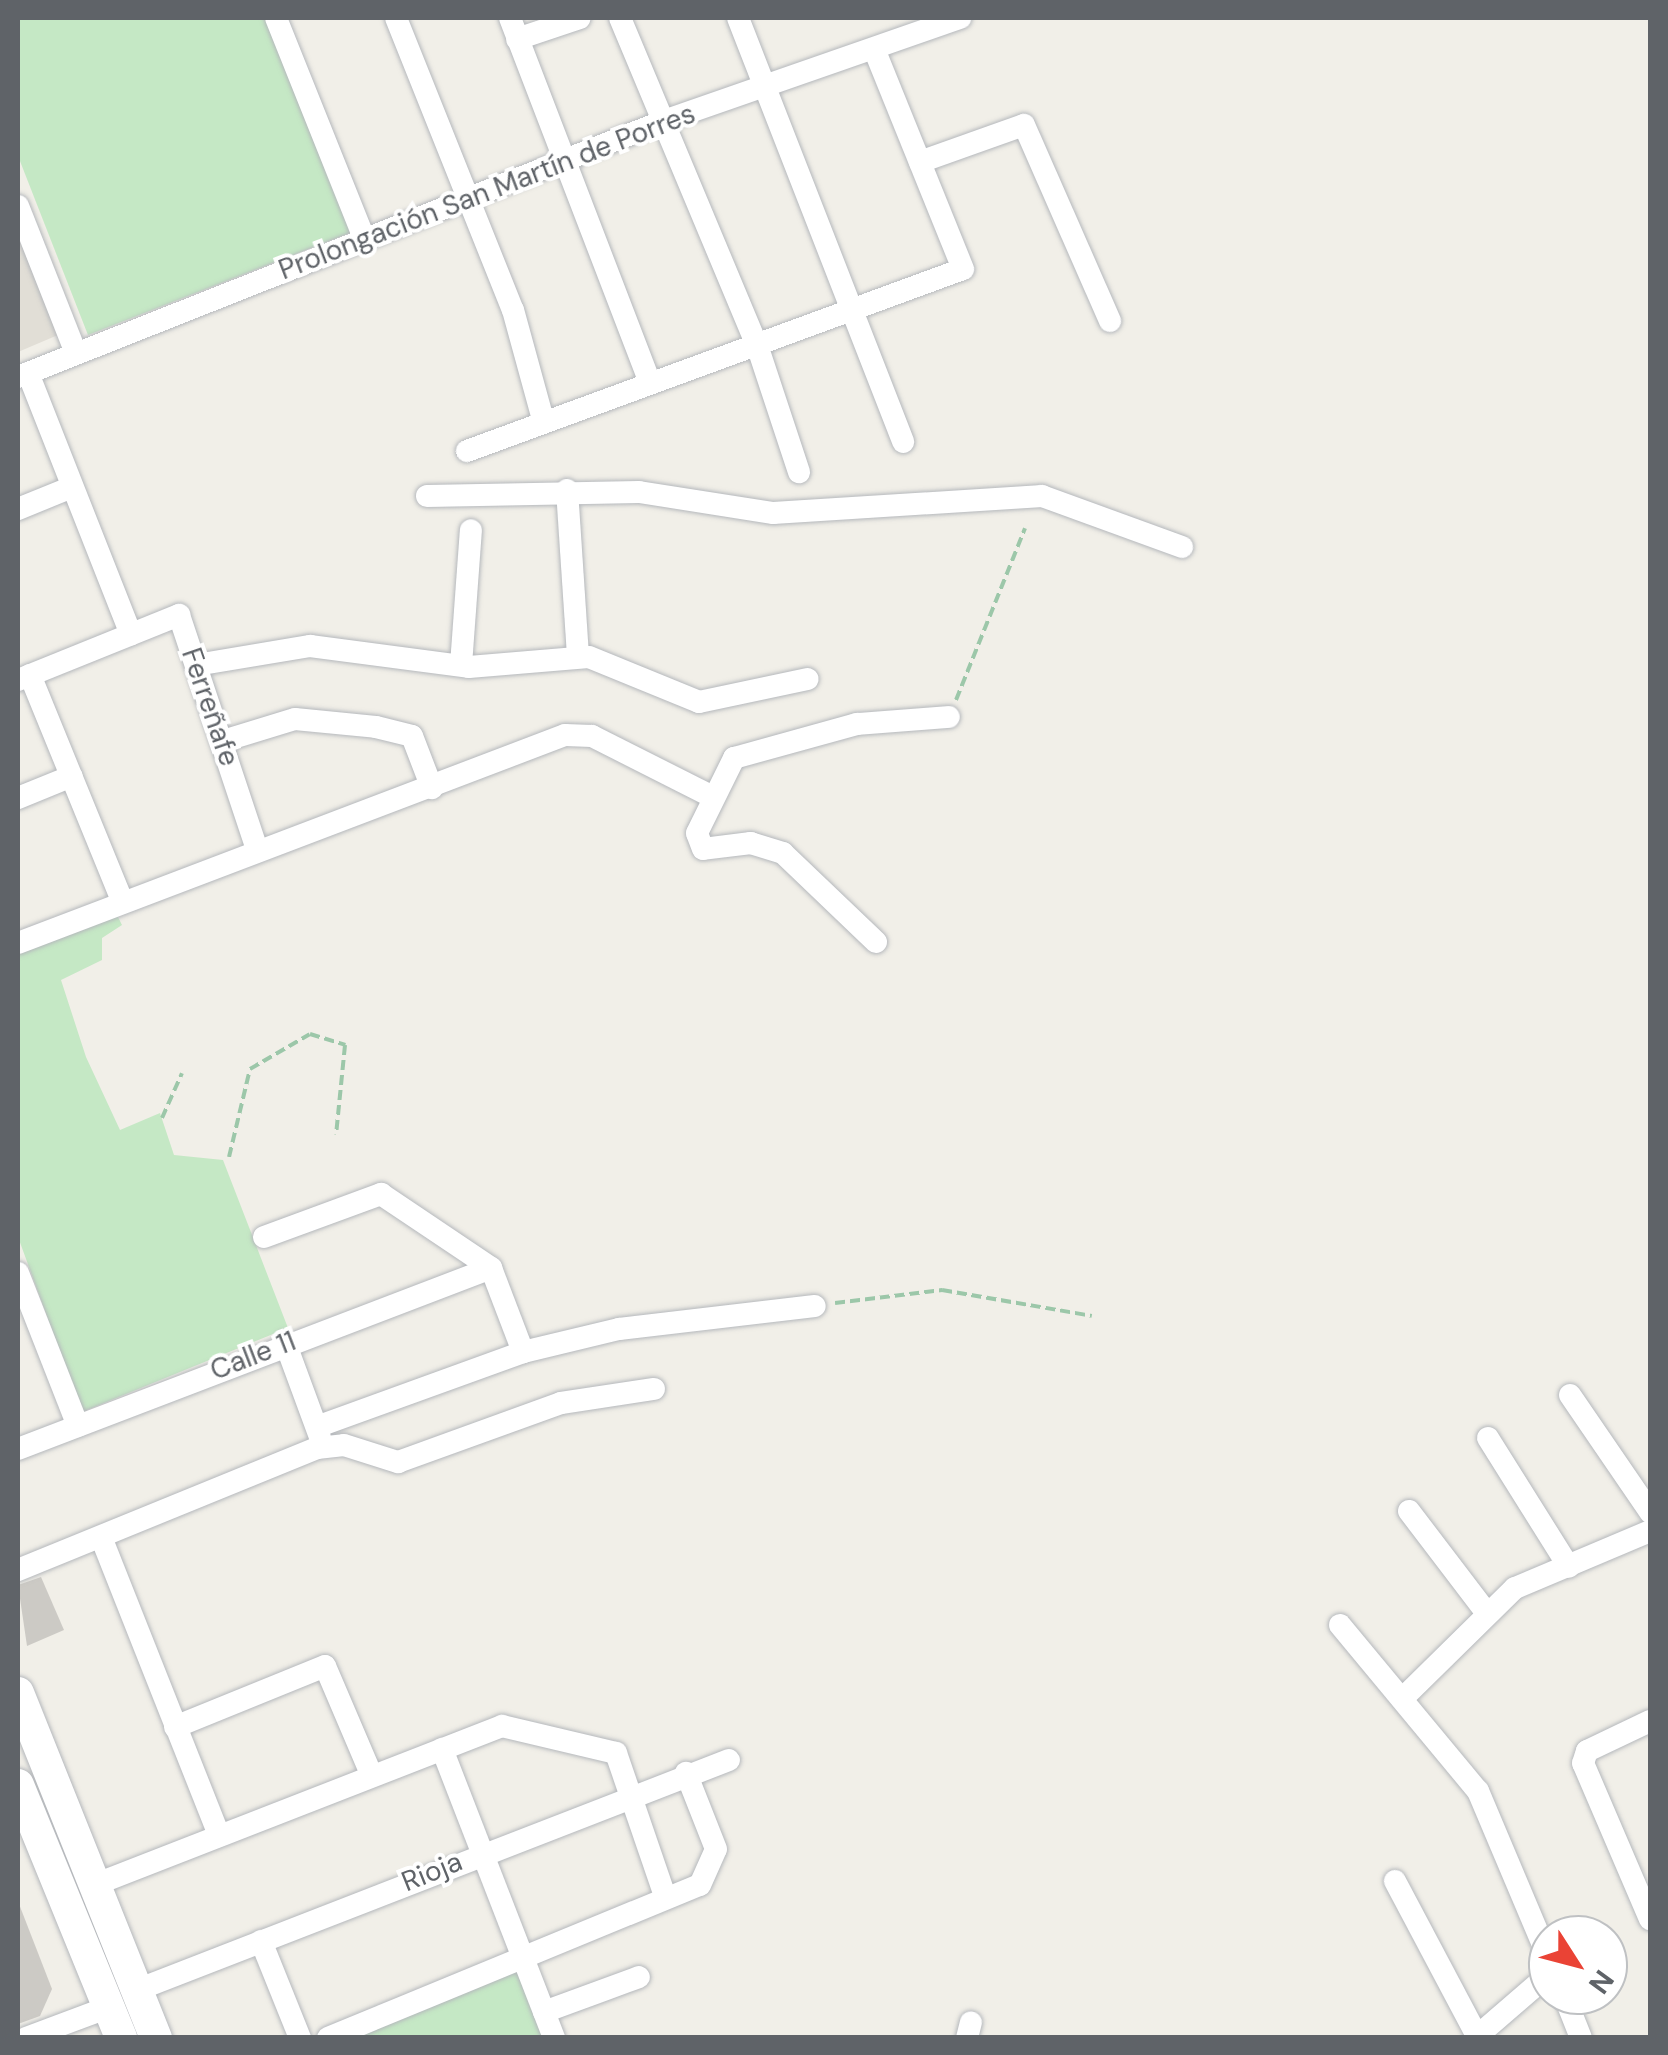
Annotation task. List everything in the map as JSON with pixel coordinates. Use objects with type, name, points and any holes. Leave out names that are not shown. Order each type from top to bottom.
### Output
[{"type":"main road","points":[[18,1693],[94,1885],[123,1999],[121,2038]]},
{"type":"main road","points":[[18,1790],[123,1999],[156,2038]]},
{"type":"street","points":[[276,18],[365,240]]},
{"type":"street","points":[[396,18],[466,201],[513,310],[543,420]]},
{"type":"street","points":[[580,18],[514,28],[650,382]]},
{"type":"street","points":[[620,18],[757,345],[799,472]]},
{"type":"street","points":[[738,18],[857,308],[902,442]]},
{"type":"street","name":"Prolongación San Martín de Porres","points":[[22,375],[661,122],[960,18]]},
{"type":"street","points":[[467,450],[963,269],[874,49]]},
{"type":"street","points":[[920,162],[1024,126],[1110,321]]},
{"type":"street","points":[[18,206],[76,353]]},
{"type":"street","points":[[22,375],[131,634]]},
{"type":"street","points":[[18,509],[72,487]]},
{"type":"street","points":[[427,496],[567,490],[774,514],[1042,496],[1182,547]]},
{"type":"street","points":[[567,490],[578,657]]},
{"type":"street","points":[[461,666],[471,530]]},
{"type":"street","name":"Ferreñafe","points":[[24,677],[178,615],[257,850]]},
{"type":"street","points":[[196,665],[310,646],[461,666],[578,657],[686,701],[808,679]]},
{"type":"street","points":[[24,677],[72,776],[122,900]]},
{"type":"street","points":[[876,942],[825,886],[768,845],[696,844],[711,796],[734,758],[763,746],[949,717]]},
{"type":"street","points":[[222,741],[295,719],[376,727],[410,735],[432,788]]},
{"type":"street","points":[[18,943],[122,900],[578,734],[711,796]]},
{"type":"street","points":[[18,798],[72,776]]},
{"type":"street","points":[[264,1237],[381,1194],[492,1268],[523,1352]]},
{"type":"street","name":"Calle 11","points":[[18,1450],[285,1342],[492,1268]]},
{"type":"street","points":[[18,1273],[78,1426]]},
{"type":"street","points":[[18,1570],[101,1537],[318,1437],[523,1352],[619,1329],[816,1306]]},
{"type":"street","points":[[285,1342],[318,1437]]},
{"type":"street","points":[[318,1437],[398,1462],[561,1403],[654,1389]]},
{"type":"street","points":[[1570,1395],[1650,1512]]},
{"type":"street","points":[[1488,1438],[1569,1567]]},
{"type":"street","points":[[1409,1512],[1486,1612]]},
{"type":"street","points":[[1403,1698],[1486,1612],[1569,1567],[1650,1530]]},
{"type":"street","points":[[101,1537],[218,1836]]},
{"type":"street","points":[[1340,1625],[1478,1791],[1530,1915]]},
{"type":"street","points":[[175,1727],[324,1666],[371,1774]]},
{"type":"street","points":[[1650,1721],[1587,1752],[1584,1763],[1650,1919]]},
{"type":"street","points":[[94,1885],[371,1774],[518,1728],[616,1753],[664,1896]]},
{"type":"street","points":[[442,1749],[554,2038]]},
{"type":"street","name":"Rioja","points":[[26,2038],[481,1852],[729,1760]]},
{"type":"street","points":[[328,2038],[522,1954],[700,1885],[714,1863],[714,1833],[686,1773]]},
{"type":"street","points":[[1394,1881],[1476,2036],[1528,1992]]},
{"type":"street","points":[[260,1941],[300,2038]]},
{"type":"street","points":[[544,2012],[639,1977]]},
{"type":"path","points":[[949,717],[1025,528]]},
{"type":"path","points":[[229,1157],[250,1069],[310,1034],[344,1045],[336,1135]]},
{"type":"path","points":[[162,1118],[182,1074]]},
{"type":"path","points":[[816,1306],[942,1290],[1092,1316]]},
{"type":"shaded area","points":[[18,232],[58,335],[18,352]]},
{"type":"green space","points":[[18,18],[273,18],[352,232],[88,335],[18,156]]},
{"type":"green space","points":[[116,913],[122,925],[102,938],[102,960],[61,980],[86,1057],[120,1130],[160,1113],[174,1155],[223,1160],[288,1328],[82,1412],[18,1237],[18,953]]},
{"type":"green space","points":[[518,1961],[546,2038],[344,2038]]},
{"type":"building","points":[[41,1577],[64,1630],[27,1646],[18,1585]]},
{"type":"building","points":[[19,1904],[52,1989],[40,2016],[18,2024]]}]
